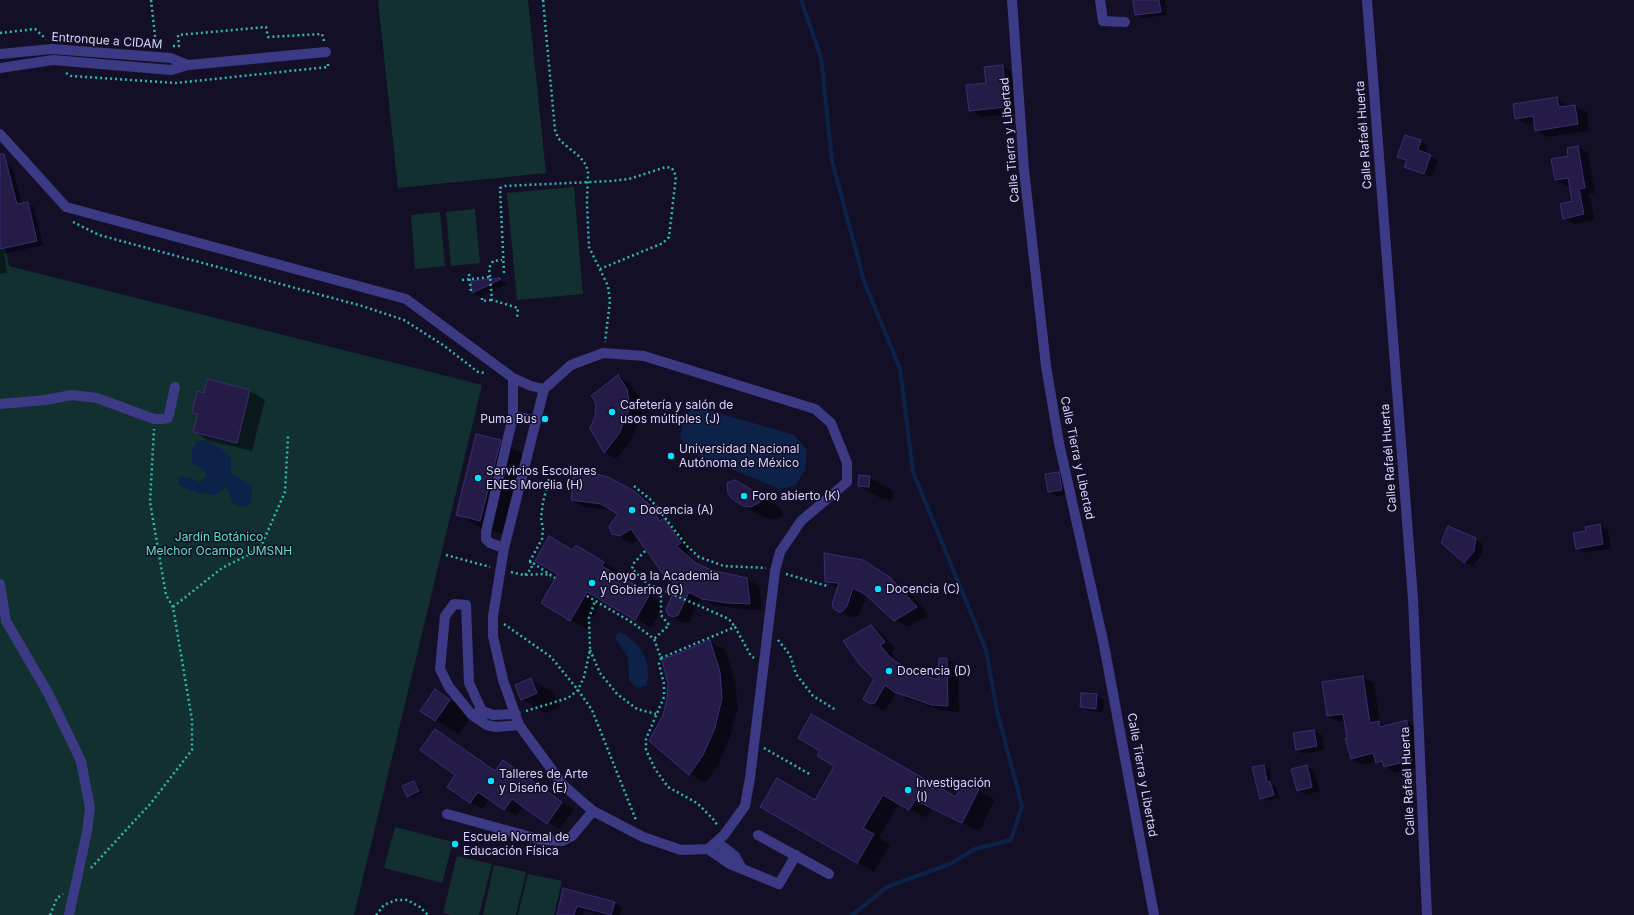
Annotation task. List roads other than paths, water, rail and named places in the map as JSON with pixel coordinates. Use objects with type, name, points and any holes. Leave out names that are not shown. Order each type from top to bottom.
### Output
[{"type":"street","name":"Calle Tierra y Libertad","points":[[1012,0],[1024,170],[1046,366],[1059,443],[1104,645],[1154,915]]},
{"type":"street","points":[[1100,0],[1103,21],[1125,22]]},
{"type":"street","name":"Calle Rafaél Huerta","points":[[1367,0],[1413,600],[1427,915]]},
{"type":"street","name":"Entronque a CIDAM","points":[[0,54],[52,49],[171,58],[188,65]]},
{"type":"street","name":"Entronque a CIDAM","points":[[0,68],[53,60],[171,70],[188,65],[326,52]]},
{"type":"street","points":[[0,134],[66,207],[406,299],[510,375],[531,386],[544,389]]},
{"type":"street","points":[[604,353],[644,356],[815,410],[831,423],[847,463],[847,482],[801,521],[780,552],[774,571],[750,778],[745,806],[721,839],[708,849],[681,850],[643,838],[593,811],[563,785],[519,725],[503,680],[493,636],[493,616],[504,548],[544,389],[570,364],[604,353]]},
{"type":"street","points":[[504,548],[490,543],[486,539],[486,532],[513,416],[510,375]]},
{"type":"street","points":[[0,404],[44,400],[72,395],[97,398],[154,418],[168,418],[175,388]]},
{"type":"street","points":[[513,416],[536,421]]},
{"type":"street","points":[[0,584],[6,621],[48,693],[81,761],[90,808],[87,832],[74,885],[69,915]]},
{"type":"street","points":[[482,711],[470,683],[466,605],[454,604],[445,616],[440,669],[449,687],[472,715],[487,724],[496,727],[519,725]]},
{"type":"street","points":[[472,715],[482,711],[493,715],[516,714]]},
{"type":"street","points":[[447,814],[542,840],[562,841],[572,836],[593,811]]},
{"type":"street","points":[[758,835],[829,874]]},
{"type":"street","points":[[721,839],[735,856],[741,867]]},
{"type":"street","points":[[708,849],[730,864],[741,867],[779,884],[796,855]]},
{"type":"water","points":[[698,407],[794,435],[807,450],[805,470],[795,486],[780,489],[690,452],[680,438],[684,415]]},
{"type":"water","points":[[201,440],[208,441],[223,450],[231,458],[231,472],[252,486],[251,503],[247,507],[238,506],[231,501],[230,493],[226,487],[216,495],[196,493],[178,484],[178,479],[181,476],[200,482],[207,475],[201,468],[192,463],[192,449],[195,443]]},
{"type":"water","points":[[618,632],[626,635],[638,645],[647,661],[647,685],[637,688],[629,680],[628,657],[615,638]]},
{"type":"waterway","points":[[801,0],[821,57],[832,161],[864,281],[900,369],[913,472],[986,650],[997,711],[1022,806],[1011,840],[975,849],[952,863],[887,887],[852,915]]},
{"type":"place","name":"Cafetería y salón de usos múltiples (J)","points":[[612,412]]},
{"type":"place","name":"Puma Bus","points":[[545,419]]},
{"type":"place","name":"Universidad Nacional Autónoma de México","points":[[671,456]]},
{"type":"place","name":"Servicios Escolares ENES Morelia (H)","points":[[478,478]]},
{"type":"place","name":"Foro abierto (K)","points":[[744,496]]},
{"type":"place","name":"Docencia (A)","points":[[632,510]]},
{"type":"place","name":"Apoyo a la Academia y Gobierno (G)","points":[[592,583]]},
{"type":"place","name":"Docencia (C)","points":[[878,589]]},
{"type":"place","name":"Docencia (D)","points":[[889,671]]},
{"type":"place","name":"Talleres de Arte y Diseño (E)","points":[[491,781]]},
{"type":"place","name":"Investigación (I)","points":[[908,790]]},
{"type":"place","name":"Escuela Normal de Educación Física","points":[[455,844]]},
{"type":"park label","name":"Jardín Botánico Melchor Ocampo UMSNH","points":[[219,544]]}]
